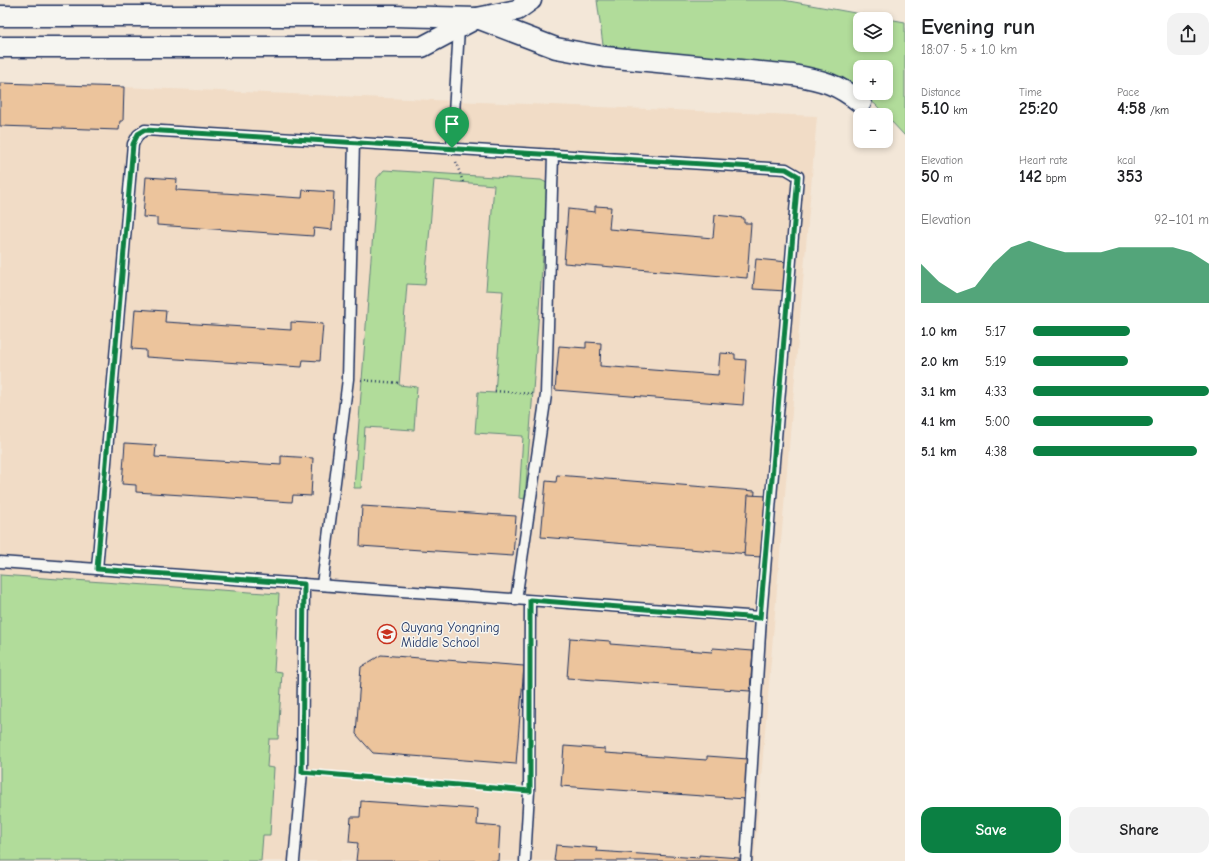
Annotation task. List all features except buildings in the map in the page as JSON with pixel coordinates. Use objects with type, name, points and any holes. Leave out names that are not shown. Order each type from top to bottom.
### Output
[{"type":"street","points":[[0,47],[422,47],[477,18],[516,3]]},
{"type":"street","points":[[0,16],[378,16],[477,18],[556,48],[605,57],[793,75],[815,79],[833,84],[849,93],[861,103]]},
{"type":"lane","points":[[452,148],[459,28]]},
{"type":"lane","points":[[97,569],[133,144],[138,134],[145,130],[786,169],[798,176],[760,618],[746,861]]},
{"type":"lane","points":[[322,585],[348,379],[354,142]]},
{"type":"lane","points":[[516,600],[546,395],[553,155]]},
{"type":"lane","points":[[0,562],[760,618]]},
{"type":"lane","points":[[294,861],[302,772],[304,584]]},
{"type":"lane","points":[[525,861],[530,791],[530,600]]},
{"type":"path","points":[[452,148],[463,182]]},
{"type":"path","points":[[348,379],[400,383]]},
{"type":"path","points":[[495,391],[546,395]]},
{"type":"path","points":[[302,772],[530,791]]},
{"type":"shaded area","name":"Quyang Yongning Middle School","points":[[0,82],[817,116],[754,861],[0,861]]},
{"type":"green space","points":[[597,0],[783,0],[853,13],[853,52],[893,52],[893,20],[905,22],[905,136],[893,123],[893,108],[879,108],[870,100],[893,100],[893,60],[853,60],[853,86],[842,77],[603,45]]},
{"type":"green space","points":[[384,170],[541,180],[547,183],[548,187],[525,499],[519,498],[523,436],[475,433],[478,392],[495,393],[503,291],[486,290],[494,185],[434,180],[425,285],[407,284],[399,385],[417,387],[414,430],[365,427],[361,488],[354,488],[377,178]]},
{"type":"green space","points":[[0,575],[279,594],[274,671],[282,672],[278,739],[269,739],[267,767],[274,768],[270,835],[263,835],[261,861],[0,861]]},
{"type":"place","name":"Quyang Yongning Middle School","points":[[387,634]]},
{"type":"route","points":[[145,130],[452,148],[786,169],[798,176],[760,618],[530,600],[530,791],[302,772],[304,584],[97,569],[133,144],[138,134],[145,130]]}]
